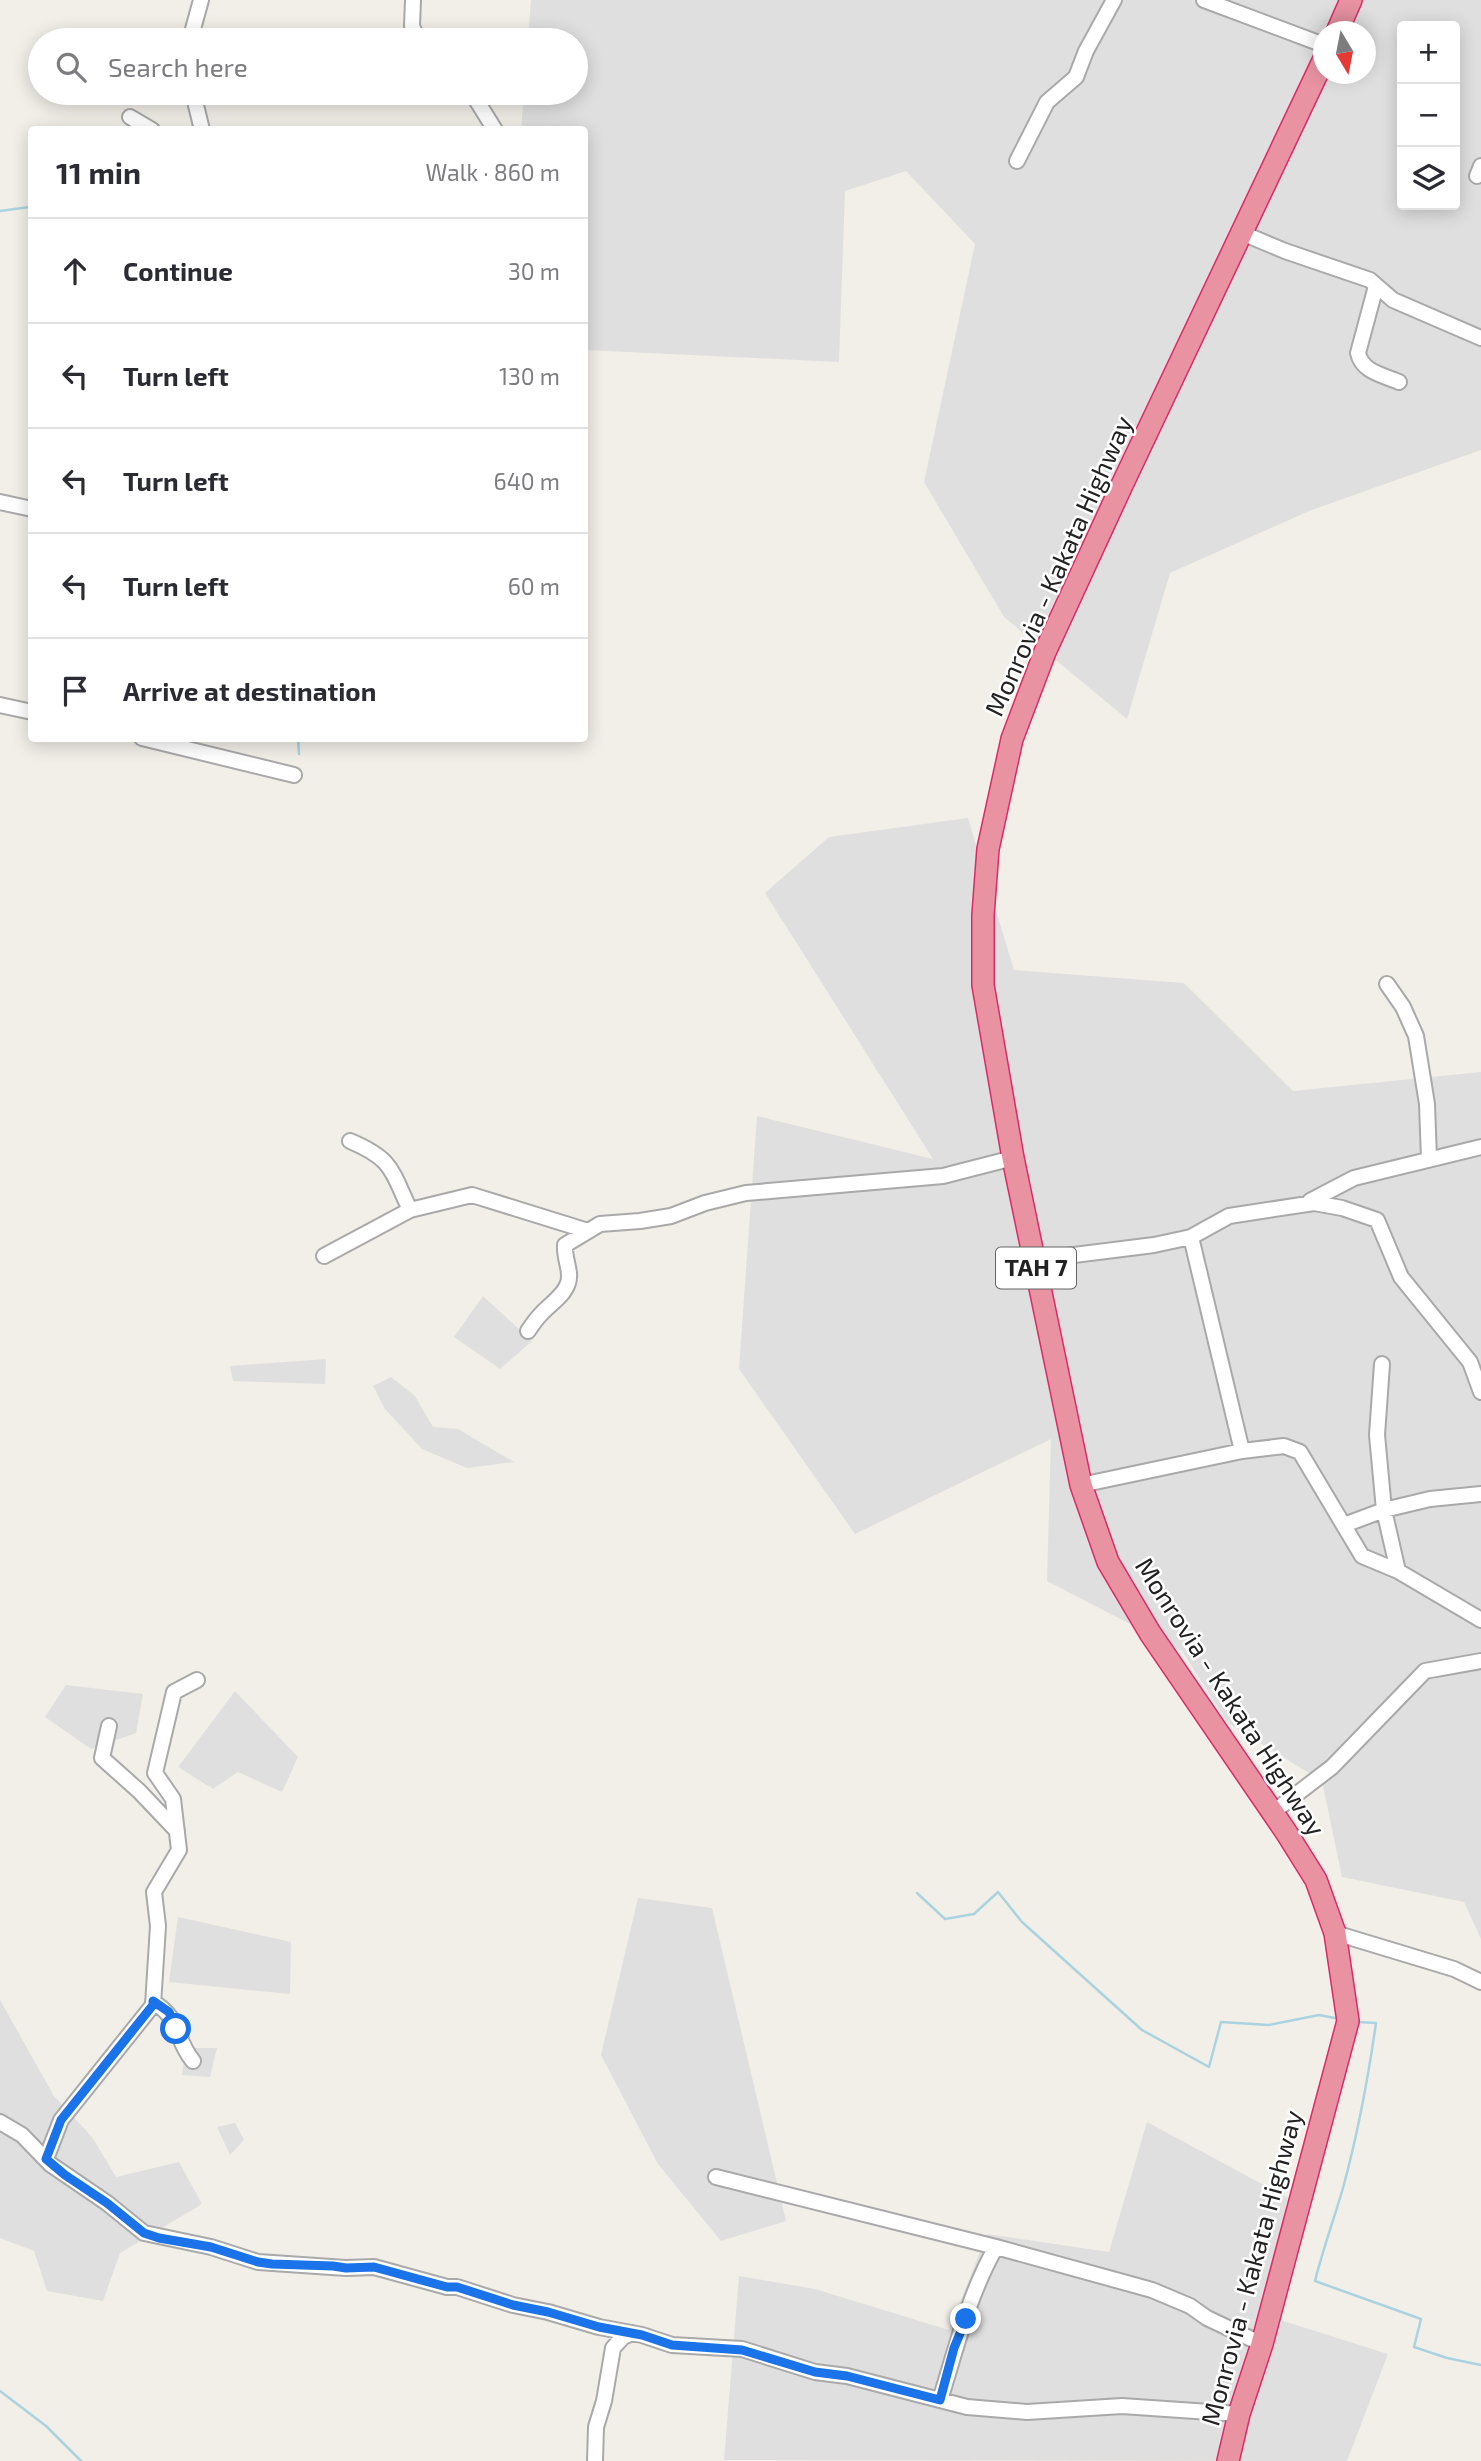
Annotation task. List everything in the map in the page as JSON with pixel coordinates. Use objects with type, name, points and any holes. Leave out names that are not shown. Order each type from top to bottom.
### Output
[{"type":"highway","points":[[1341,21],[1351,0]]},
{"type":"highway","name":"Monrovia - Kakata Highway","points":[[1228,2461],[1348,2021],[1335,1933],[1316,1881],[1150,1633],[1108,1562],[1082,1485],[1013,1158],[983,985],[983,929],[988,849],[1012,739],[1028,693],[1313,82]]},
{"type":"street","points":[[193,28],[201,0]]},
{"type":"street","points":[[413,0],[413,28]]},
{"type":"street","points":[[1017,162],[1047,102],[1076,77],[1086,51],[1114,0]]},
{"type":"street","points":[[1204,0],[1313,41]]},
{"type":"street","points":[[196,105],[201,126]]},
{"type":"street","points":[[479,105],[493,126]]},
{"type":"street","points":[[130,117],[145,126]]},
{"type":"street","points":[[1242,233],[1370,280],[1392,300],[1481,338]]},
{"type":"street","points":[[1376,286],[1358,353],[1366,368],[1399,382]]},
{"type":"street","points":[[0,502],[28,508]]},
{"type":"street","points":[[0,705],[28,711]]},
{"type":"street","points":[[158,742],[294,775]]},
{"type":"street","points":[[1387,984],[1403,1007],[1416,1036],[1427,1104],[1429,1159]]},
{"type":"street","points":[[350,1141],[374,1151],[388,1164],[410,1210]]},
{"type":"street","points":[[1310,1201],[1354,1178],[1481,1147]]},
{"type":"street","points":[[528,1331],[568,1283],[565,1245],[600,1224],[640,1222],[671,1216],[705,1203],[746,1193],[943,1176],[1013,1158]]},
{"type":"street","points":[[324,1256],[410,1210],[472,1195],[588,1231]]},
{"type":"street","points":[[1034,1260],[1153,1245],[1191,1237],[1229,1216],[1314,1203],[1342,1208],[1377,1220],[1401,1277],[1475,1364],[1481,1392]]},
{"type":"street","points":[[1191,1237],[1242,1451]]},
{"type":"street","points":[[1382,1364],[1377,1435],[1384,1510],[1398,1571]]},
{"type":"street","points":[[1082,1485],[1242,1451],[1284,1446],[1300,1452],[1362,1556],[1398,1571],[1481,1620]]},
{"type":"street","points":[[1344,1525],[1384,1510],[1430,1499],[1481,1494]]},
{"type":"street","points":[[1272,1813],[1332,1767],[1425,1671],[1481,1661]]},
{"type":"street","points":[[46,2159],[61,2120],[153,2005],[158,1926],[154,1892],[179,1850],[173,1799],[155,1773],[174,1692],[197,1680]]},
{"type":"street","points":[[109,1726],[102,1758],[139,1791],[177,1832]]},
{"type":"street","points":[[1335,1933],[1454,1969],[1481,1982]]},
{"type":"street","points":[[153,2001],[169,2012],[183,2048],[193,2061]]},
{"type":"street","points":[[0,2122],[22,2135],[65,2175],[107,2203],[144,2233],[211,2247],[258,2262],[346,2268],[374,2267],[672,2345],[742,2350],[815,2372],[847,2376],[967,2407],[1027,2412],[1122,2406],[1239,2414]]},
{"type":"street","points":[[716,2177],[996,2247],[1152,2290],[1190,2306],[1207,2318],[1262,2344]]},
{"type":"street","points":[[940,2400],[954,2348],[986,2264],[996,2247]]},
{"type":"street","points":[[595,2461],[596,2427],[604,2401],[613,2348],[623,2337],[632,2333]]},
{"type":"shaded area","points":[[531,0],[1481,0],[1481,450],[1309,511],[1170,573],[1127,719],[1004,617],[924,482],[975,244],[906,171],[845,191],[839,362],[588,350],[588,126],[521,126],[523,105],[588,105],[588,28],[529,28]]},
{"type":"shaded area","points":[[968,818],[1014,970],[1184,983],[1293,1091],[1481,1072],[1481,1939],[1464,1902],[1342,1877],[1322,1781],[1228,1723],[1182,1651],[1047,1581],[1051,1439],[855,1534],[739,1369],[757,1116],[933,1159],[765,893],[829,837]]},
{"type":"shaded area","points":[[483,1296],[532,1341],[500,1369],[454,1337]]},
{"type":"shaded area","points":[[326,1359],[325,1384],[233,1381],[230,1366]]},
{"type":"shaded area","points":[[391,1377],[415,1396],[433,1427],[458,1429],[514,1462],[467,1468],[422,1449],[385,1409],[373,1386]]},
{"type":"shaded area","points":[[66,1685],[143,1694],[136,1733],[91,1749],[45,1717]]},
{"type":"shaded area","points":[[235,1691],[298,1757],[282,1792],[238,1772],[213,1789],[178,1767]]},
{"type":"shaded area","points":[[638,1898],[712,1908],[786,2221],[721,2241],[658,2164],[601,2055]]},
{"type":"shaded area","points":[[178,1917],[291,1942],[290,1994],[169,1982]]},
{"type":"shaded area","points":[[0,2000],[54,2096],[92,2137],[116,2177],[179,2162],[202,2204],[120,2253],[103,2301],[47,2291],[34,2251],[0,2238]]},
{"type":"shaded area","points":[[185,2048],[217,2048],[210,2077],[182,2075]]},
{"type":"shaded area","points":[[1147,2122],[1288,2198],[1261,2314],[1388,2354],[1347,2461],[724,2460],[739,2276],[815,2289],[949,2330],[987,2234],[1109,2252]]},
{"type":"shaded area","points":[[235,2123],[244,2140],[230,2155],[217,2127]]},
{"type":"waterway","points":[[0,211],[28,207]]},
{"type":"waterway","points":[[298,742],[299,754]]},
{"type":"waterway","points":[[917,1893],[945,1919],[974,1914],[998,1892],[1022,1922],[1142,2030],[1209,2067],[1221,2022],[1269,2025],[1319,2015],[1340,2019]]},
{"type":"waterway","points":[[1357,2022],[1376,2023],[1370,2065],[1343,2188],[1315,2281],[1421,2319],[1414,2347],[1481,2365]]},
{"type":"waterway","points":[[0,2391],[46,2426],[81,2461]]},
{"type":"route","points":[[176,2029],[169,2012],[153,2001],[153,2005],[61,2120],[46,2159],[144,2233],[211,2247],[258,2262],[346,2268],[374,2267],[399,2276],[457,2287],[513,2305],[642,2335],[672,2345],[742,2350],[815,2372],[847,2376],[940,2400],[954,2348],[966,2319]]}]
